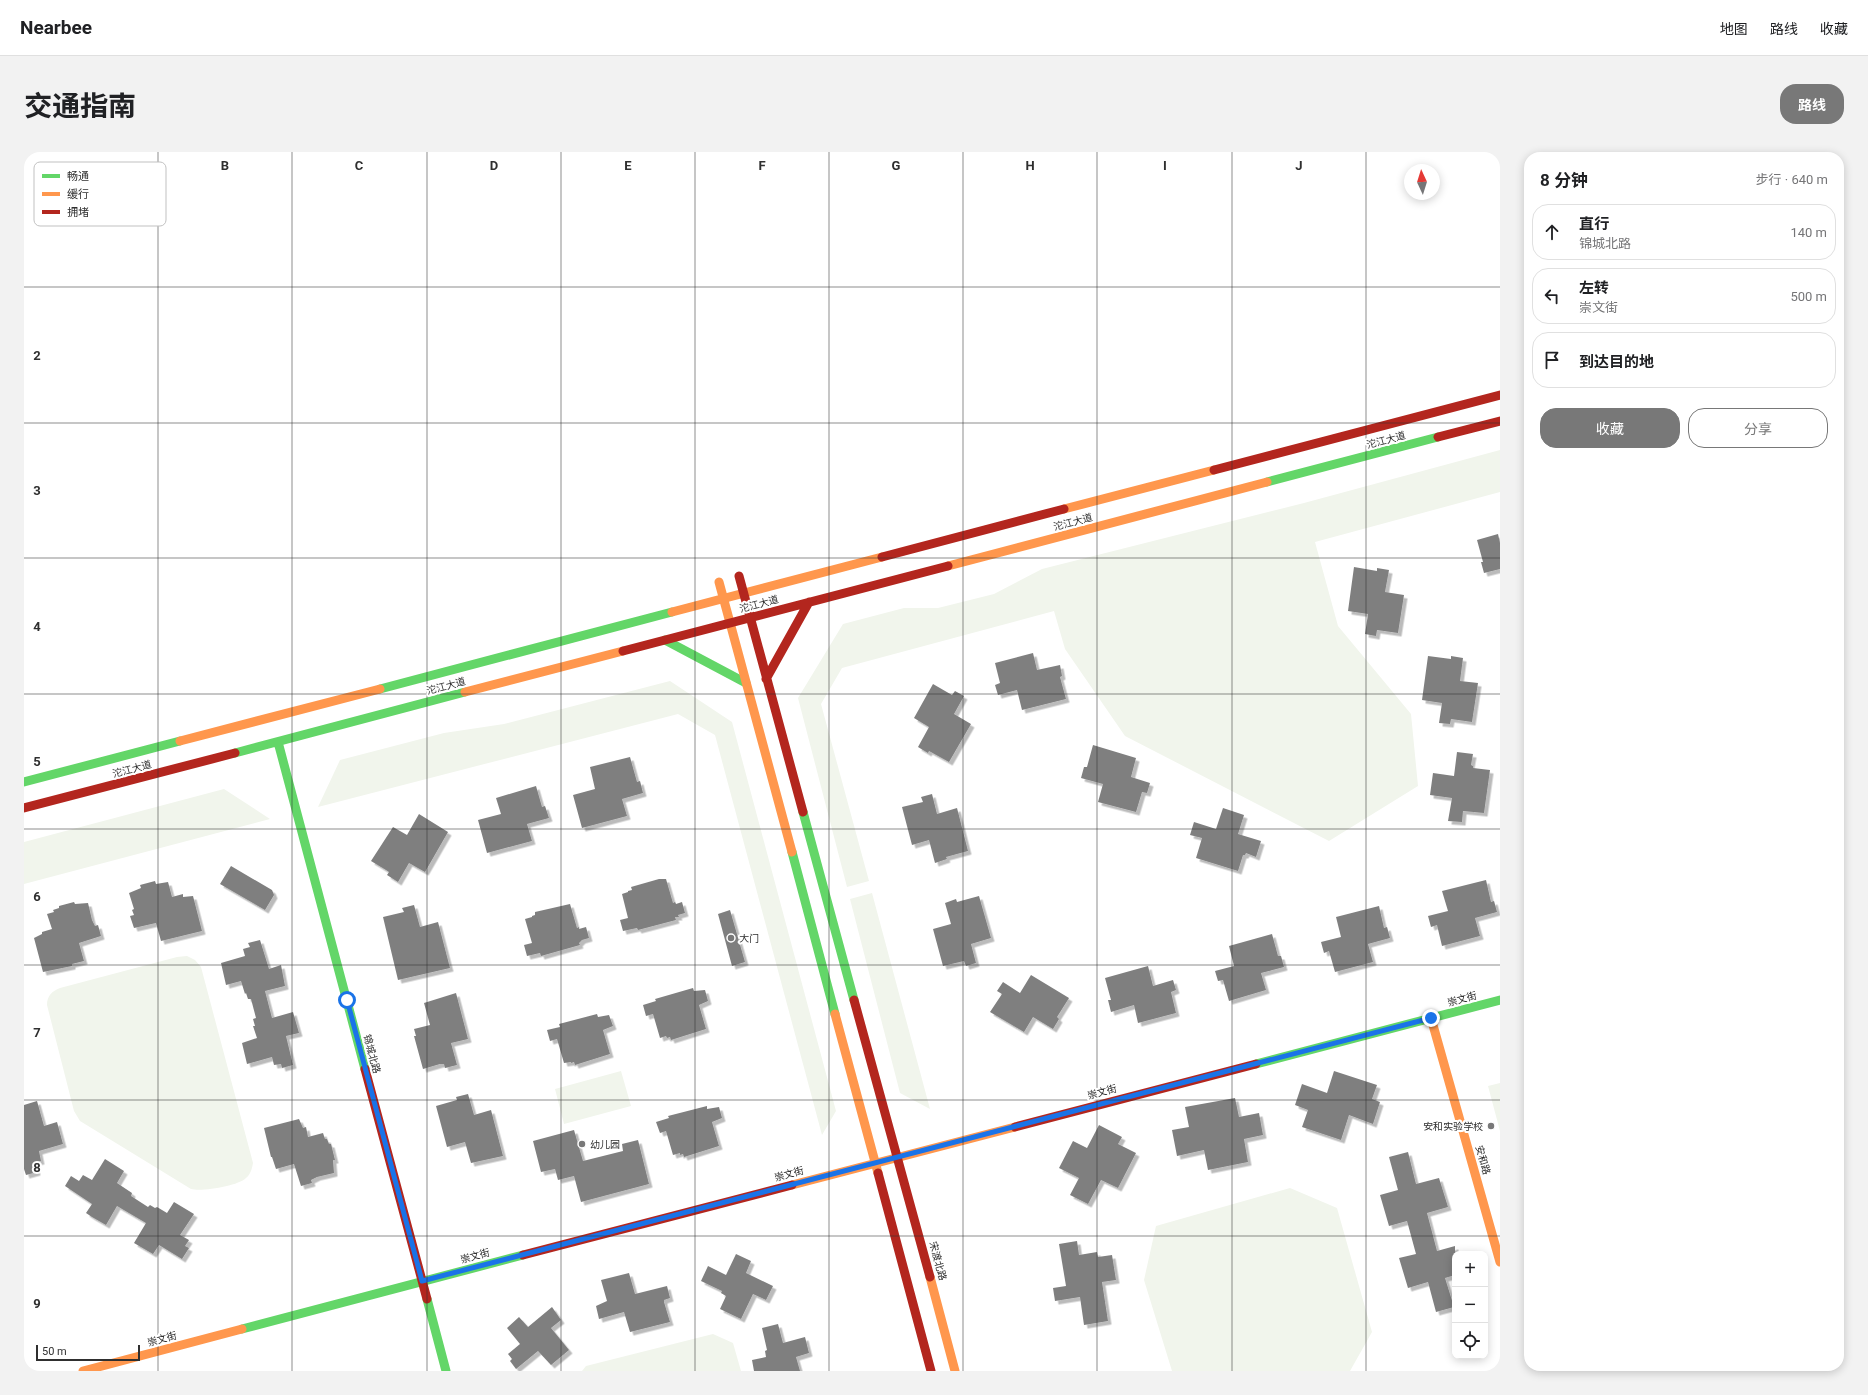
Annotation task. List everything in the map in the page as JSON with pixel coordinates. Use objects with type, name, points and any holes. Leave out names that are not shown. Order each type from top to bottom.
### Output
[{"type":"main road","name":"沱江大道","points":[[24,782],[1500,395]]},
{"type":"main road","name":"沱江大道","points":[[24,808],[1500,421]]},
{"type":"main road","name":"宋渡北路","points":[[739,576],[827,906],[899,1157],[955,1371]]},
{"type":"main road","points":[[719,582],[931,1371]]},
{"type":"main road","points":[[766,679],[809,602]]},
{"type":"main road","points":[[665,640],[746,683]]},
{"type":"main road","name":"锦城北路","points":[[278,742],[446,1371]]},
{"type":"main road","name":"崇文街","points":[[83,1371],[422,1281],[1500,1000]]},
{"type":"main road","name":"安和路","points":[[1431,1018],[1500,1262]]},
{"type":"shaded area","points":[[1500,450],[1500,492],[1315,542],[1338,626],[1411,714],[1418,786],[1329,841],[1125,736],[1065,649],[1054,611],[842,668],[821,704],[869,881],[847,887],[798,698],[843,624],[904,608],[938,608],[994,594],[1042,569],[1304,503]]},
{"type":"shaded area","points":[[670,681],[732,722],[836,1111],[822,1135],[715,735],[678,714],[318,807],[340,760],[444,733],[504,724]]},
{"type":"shaded area","points":[[224,789],[270,819],[24,884],[24,842]]},
{"type":"shaded area","points":[[872,893],[930,1109],[900,1093],[850,899]]},
{"type":"shaded area","points":[[187,956],[195,960],[201,967],[253,1163],[249,1175],[242,1181],[220,1188],[203,1190],[191,1189],[80,1121],[74,1111],[47,1005],[50,994],[60,988],[177,957]]},
{"type":"shaded area","points":[[621,1071],[631,1106],[564,1124],[555,1089]]},
{"type":"shaded area","points":[[1500,1083],[1500,1131],[1488,1086]]},
{"type":"shaded area","points":[[1290,1188],[1337,1208],[1372,1332],[1350,1371],[1172,1371],[1144,1280],[1156,1226]]},
{"type":"shaded area","points":[[713,1334],[733,1343],[741,1371],[582,1371],[586,1366]]},
{"type":"building","points":[[1498,534],[1500,543],[1500,569],[1484,573],[1481,562],[1483,562],[1477,540]]},
{"type":"building","points":[[1354,567],[1377,571],[1377,568],[1389,570],[1385,592],[1404,595],[1398,633],[1377,630],[1376,636],[1365,634],[1368,614],[1348,611]]},
{"type":"building","points":[[1033,653],[1037,670],[1060,665],[1062,676],[1060,677],[1066,699],[1022,710],[1017,690],[998,695],[995,685],[1000,683],[995,663]]},
{"type":"building","points":[[1428,656],[1451,659],[1451,656],[1463,658],[1460,681],[1478,683],[1472,722],[1451,719],[1450,724],[1439,723],[1442,703],[1422,700]]},
{"type":"building","points":[[933,684],[952,695],[955,691],[964,696],[954,714],[971,724],[949,762],[918,747],[929,727],[914,718]]},
{"type":"building","points":[[1093,745],[1136,758],[1131,777],[1150,783],[1147,793],[1142,792],[1136,812],[1098,802],[1103,784],[1081,778],[1084,767],[1087,767]]},
{"type":"building","points":[[1457,752],[1473,754],[1471,765],[1473,768],[1490,770],[1484,813],[1463,811],[1462,822],[1448,821],[1452,798],[1430,795],[1433,773],[1454,776]]},
{"type":"building","points":[[630,757],[637,782],[640,781],[643,793],[622,799],[627,816],[582,828],[573,795],[595,789],[590,767]]},
{"type":"building","points":[[536,786],[542,807],[545,806],[549,818],[527,824],[532,841],[487,853],[478,820],[501,814],[496,798]]},
{"type":"building","points":[[932,794],[937,814],[957,808],[968,851],[946,857],[947,859],[935,863],[929,840],[912,845],[902,807],[923,802],[921,797]]},
{"type":"building","points":[[1223,808],[1244,815],[1238,834],[1261,841],[1256,857],[1246,853],[1243,855],[1238,871],[1196,858],[1202,838],[1190,835],[1194,822],[1216,829]]},
{"type":"building","points":[[419,814],[448,832],[425,872],[409,863],[398,882],[387,875],[389,872],[371,861],[393,827],[407,835]]},
{"type":"building","points":[[231,866],[272,890],[274,895],[265,910],[220,884]]},
{"type":"building","points":[[659,879],[666,879],[673,903],[675,902],[676,904],[682,902],[685,913],[678,915],[679,917],[675,917],[676,920],[638,930],[637,928],[623,931],[620,920],[628,918],[622,894],[632,890],[631,887]]},
{"type":"building","points":[[1486,880],[1491,902],[1494,901],[1497,912],[1475,918],[1480,936],[1442,946],[1437,925],[1431,927],[1428,916],[1448,911],[1442,891]]},
{"type":"building","points":[[155,881],[156,884],[168,882],[172,897],[183,894],[183,897],[193,896],[202,931],[161,941],[156,923],[134,928],[130,916],[134,915],[132,910],[134,909],[129,893],[141,888],[140,885]]},
{"type":"building","points":[[979,896],[991,938],[971,944],[976,963],[966,966],[964,961],[943,966],[933,929],[951,924],[945,903],[956,899],[957,902]]},
{"type":"building","points":[[74,902],[75,904],[88,903],[92,920],[95,926],[98,925],[101,936],[79,943],[84,961],[72,964],[72,966],[43,972],[34,938],[42,934],[42,932],[52,929],[47,914],[54,912],[53,910],[59,908],[59,906]]},
{"type":"building","points":[[570,904],[577,928],[579,927],[579,929],[586,927],[589,938],[582,940],[579,943],[580,945],[541,956],[540,953],[527,956],[524,945],[532,943],[525,919],[535,915],[535,912]]},
{"type":"building","points":[[414,905],[420,927],[438,922],[450,968],[398,980],[383,917],[404,912],[402,908]]},
{"type":"building","points":[[1379,906],[1384,928],[1387,927],[1390,938],[1368,944],[1373,962],[1335,972],[1329,951],[1324,953],[1321,942],[1341,937],[1336,917]]},
{"type":"building","name":"大门","points":[[730,910],[745,962],[732,966],[718,914]]},
{"type":"building","points":[[1272,934],[1278,956],[1281,956],[1284,967],[1261,973],[1266,990],[1229,1001],[1223,980],[1218,981],[1215,971],[1234,966],[1229,946]]},
{"type":"building","points":[[260,940],[269,969],[281,965],[285,986],[265,991],[272,1018],[293,1012],[299,1033],[286,1036],[293,1065],[282,1068],[281,1064],[274,1065],[272,1057],[247,1064],[242,1043],[257,1038],[253,1026],[255,1026],[253,1019],[256,1018],[251,999],[248,999],[246,993],[245,994],[241,981],[226,985],[221,963],[245,956],[243,949],[250,947],[248,943]]},
{"type":"building","points":[[1148,966],[1153,986],[1173,980],[1176,990],[1171,992],[1176,1013],[1138,1023],[1134,1005],[1111,1012],[1108,1000],[1111,1000],[1105,978]]},
{"type":"building","points":[[1031,975],[1069,998],[1057,1017],[1059,1019],[1053,1029],[1033,1017],[1024,1032],[990,1012],[1002,994],[997,991],[1003,982],[1020,993]]},
{"type":"building","points":[[693,988],[694,991],[705,990],[708,1001],[699,1005],[706,1029],[671,1040],[670,1037],[667,1038],[666,1036],[660,1038],[653,1014],[646,1016],[643,1005],[656,1001],[655,999]]},
{"type":"building","points":[[456,993],[468,1039],[451,1043],[457,1065],[445,1068],[444,1064],[440,1064],[423,1069],[414,1036],[416,1036],[414,1029],[430,1025],[424,1003]]},
{"type":"building","points":[[597,1014],[598,1017],[609,1015],[613,1026],[603,1030],[610,1054],[575,1065],[574,1062],[564,1063],[557,1039],[550,1041],[547,1030],[560,1027],[559,1024]]},
{"type":"building","points":[[1334,1071],[1377,1085],[1372,1099],[1380,1102],[1373,1124],[1349,1115],[1341,1140],[1302,1127],[1308,1110],[1295,1105],[1302,1084],[1327,1093]]},
{"type":"building","points":[[468,1094],[474,1115],[491,1110],[503,1156],[471,1163],[465,1142],[447,1147],[436,1106],[457,1100],[456,1097]]},
{"type":"building","points":[[1235,1098],[1239,1117],[1259,1113],[1263,1135],[1244,1139],[1248,1162],[1208,1170],[1204,1150],[1177,1156],[1172,1130],[1189,1127],[1185,1107]]},
{"type":"building","points":[[37,1101],[44,1126],[57,1122],[63,1144],[39,1151],[41,1161],[35,1162],[37,1172],[26,1175],[24,1169],[24,1105]]},
{"type":"building","points":[[707,1106],[707,1109],[719,1107],[722,1118],[712,1122],[719,1146],[684,1157],[683,1154],[680,1155],[680,1153],[673,1155],[666,1131],[660,1133],[656,1122],[669,1118],[668,1116]]},
{"type":"building","points":[[299,1119],[303,1128],[306,1127],[308,1137],[323,1133],[325,1139],[327,1139],[329,1144],[331,1144],[335,1160],[333,1160],[334,1173],[317,1177],[311,1180],[312,1183],[301,1186],[294,1164],[276,1169],[271,1157],[264,1128]]},
{"type":"building","points":[[1099,1125],[1122,1137],[1118,1144],[1136,1153],[1118,1188],[1101,1180],[1088,1204],[1070,1195],[1079,1178],[1059,1168],[1073,1141],[1087,1148]]},
{"type":"building","points":[[574,1130],[583,1161],[623,1151],[622,1144],[638,1140],[649,1184],[581,1202],[574,1176],[558,1180],[555,1169],[541,1172],[533,1141]]},
{"type":"building","points":[[1408,1152],[1416,1184],[1439,1178],[1448,1207],[1427,1213],[1437,1251],[1455,1246],[1455,1251],[1452,1251],[1452,1276],[1445,1278],[1452,1301],[1452,1308],[1436,1312],[1428,1282],[1408,1288],[1399,1258],[1416,1254],[1407,1221],[1389,1226],[1380,1195],[1398,1190],[1389,1157]]},
{"type":"building","points":[[105,1159],[124,1171],[117,1183],[132,1193],[131,1196],[148,1207],[150,1205],[155,1208],[157,1207],[167,1213],[174,1202],[194,1214],[180,1235],[189,1240],[185,1246],[189,1248],[182,1259],[159,1245],[153,1254],[134,1243],[146,1223],[117,1206],[106,1225],[92,1217],[86,1213],[92,1204],[65,1186],[71,1176],[79,1181],[83,1175],[92,1180]]},
{"type":"building","points":[[1077,1241],[1079,1255],[1097,1252],[1098,1257],[1112,1255],[1116,1280],[1102,1282],[1108,1321],[1084,1325],[1080,1297],[1055,1301],[1053,1288],[1066,1286],[1059,1244]]},
{"type":"building","points":[[736,1254],[751,1261],[746,1273],[773,1286],[766,1300],[753,1294],[741,1319],[720,1309],[726,1296],[721,1293],[722,1291],[701,1281],[708,1266],[726,1275]]},
{"type":"building","points":[[629,1273],[635,1294],[667,1286],[670,1298],[664,1300],[664,1302],[670,1322],[630,1332],[624,1312],[599,1319],[596,1306],[607,1301],[601,1280]]},
{"type":"building","points":[[552,1307],[561,1320],[551,1328],[569,1350],[551,1365],[538,1351],[516,1369],[510,1361],[512,1359],[508,1354],[520,1344],[507,1328],[519,1317],[528,1327]]},
{"type":"building","points":[[778,1324],[783,1343],[805,1337],[809,1353],[796,1357],[800,1371],[754,1371],[752,1360],[766,1357],[765,1351],[767,1350],[762,1328]]},
{"type":"traffic: fast","points":[[1267,482],[1438,437]]},
{"type":"traffic: fast","points":[[380,689],[672,612]]},
{"type":"traffic: fast","points":[[665,640],[746,683]]},
{"type":"traffic: fast","points":[[235,753],[465,692]]},
{"type":"traffic: fast","points":[[24,782],[180,741]]},
{"type":"traffic: fast","points":[[278,742],[365,1069]]},
{"type":"traffic: fast","points":[[803,812],[854,1000]]},
{"type":"traffic: fast","points":[[792,852],[835,1014]]},
{"type":"traffic: fast","points":[[1256,1064],[1500,1000]]},
{"type":"traffic: fast","points":[[242,1329],[523,1255]]},
{"type":"traffic: fast","points":[[427,1299],[446,1371]]},
{"type":"traffic: slow","points":[[1064,509],[1214,470]]},
{"type":"traffic: slow","points":[[948,566],[1267,482]]},
{"type":"traffic: slow","points":[[672,612],[882,557]]},
{"type":"traffic: slow","points":[[719,582],[792,852]]},
{"type":"traffic: slow","points":[[465,692],[623,651]]},
{"type":"traffic: slow","points":[[180,741],[380,689]]},
{"type":"traffic: slow","points":[[835,1014],[878,1173]]},
{"type":"traffic: slow","points":[[1431,1018],[1500,1262]]},
{"type":"traffic: slow","points":[[792,1185],[1015,1127]]},
{"type":"traffic: slow","points":[[930,1277],[955,1371]]},
{"type":"traffic: slow","points":[[83,1371],[242,1329]]},
{"type":"traffic: jam","points":[[1214,470],[1500,395]]},
{"type":"traffic: jam","points":[[1438,437],[1500,421]]},
{"type":"traffic: jam","points":[[882,557],[1064,509]]},
{"type":"traffic: jam","points":[[623,651],[948,566]]},
{"type":"traffic: jam","points":[[739,576],[803,812]]},
{"type":"traffic: jam","points":[[766,679],[809,602]]},
{"type":"traffic: jam","points":[[24,808],[235,753]]},
{"type":"traffic: jam","points":[[854,1000],[930,1277]]},
{"type":"traffic: jam","points":[[1015,1127],[1256,1064]]},
{"type":"traffic: jam","points":[[365,1069],[427,1299]]},
{"type":"traffic: jam","points":[[878,1173],[931,1371]]},
{"type":"traffic: jam","points":[[523,1255],[792,1185]]},
{"type":"place","name":"大门","points":[[731,938]]},
{"type":"place","name":"安和实验学校","points":[[1491,1126]]},
{"type":"place","name":"幼儿园","points":[[582,1144]]},
{"type":"route","points":[[347,1000],[422,1281],[1431,1018]]}]
